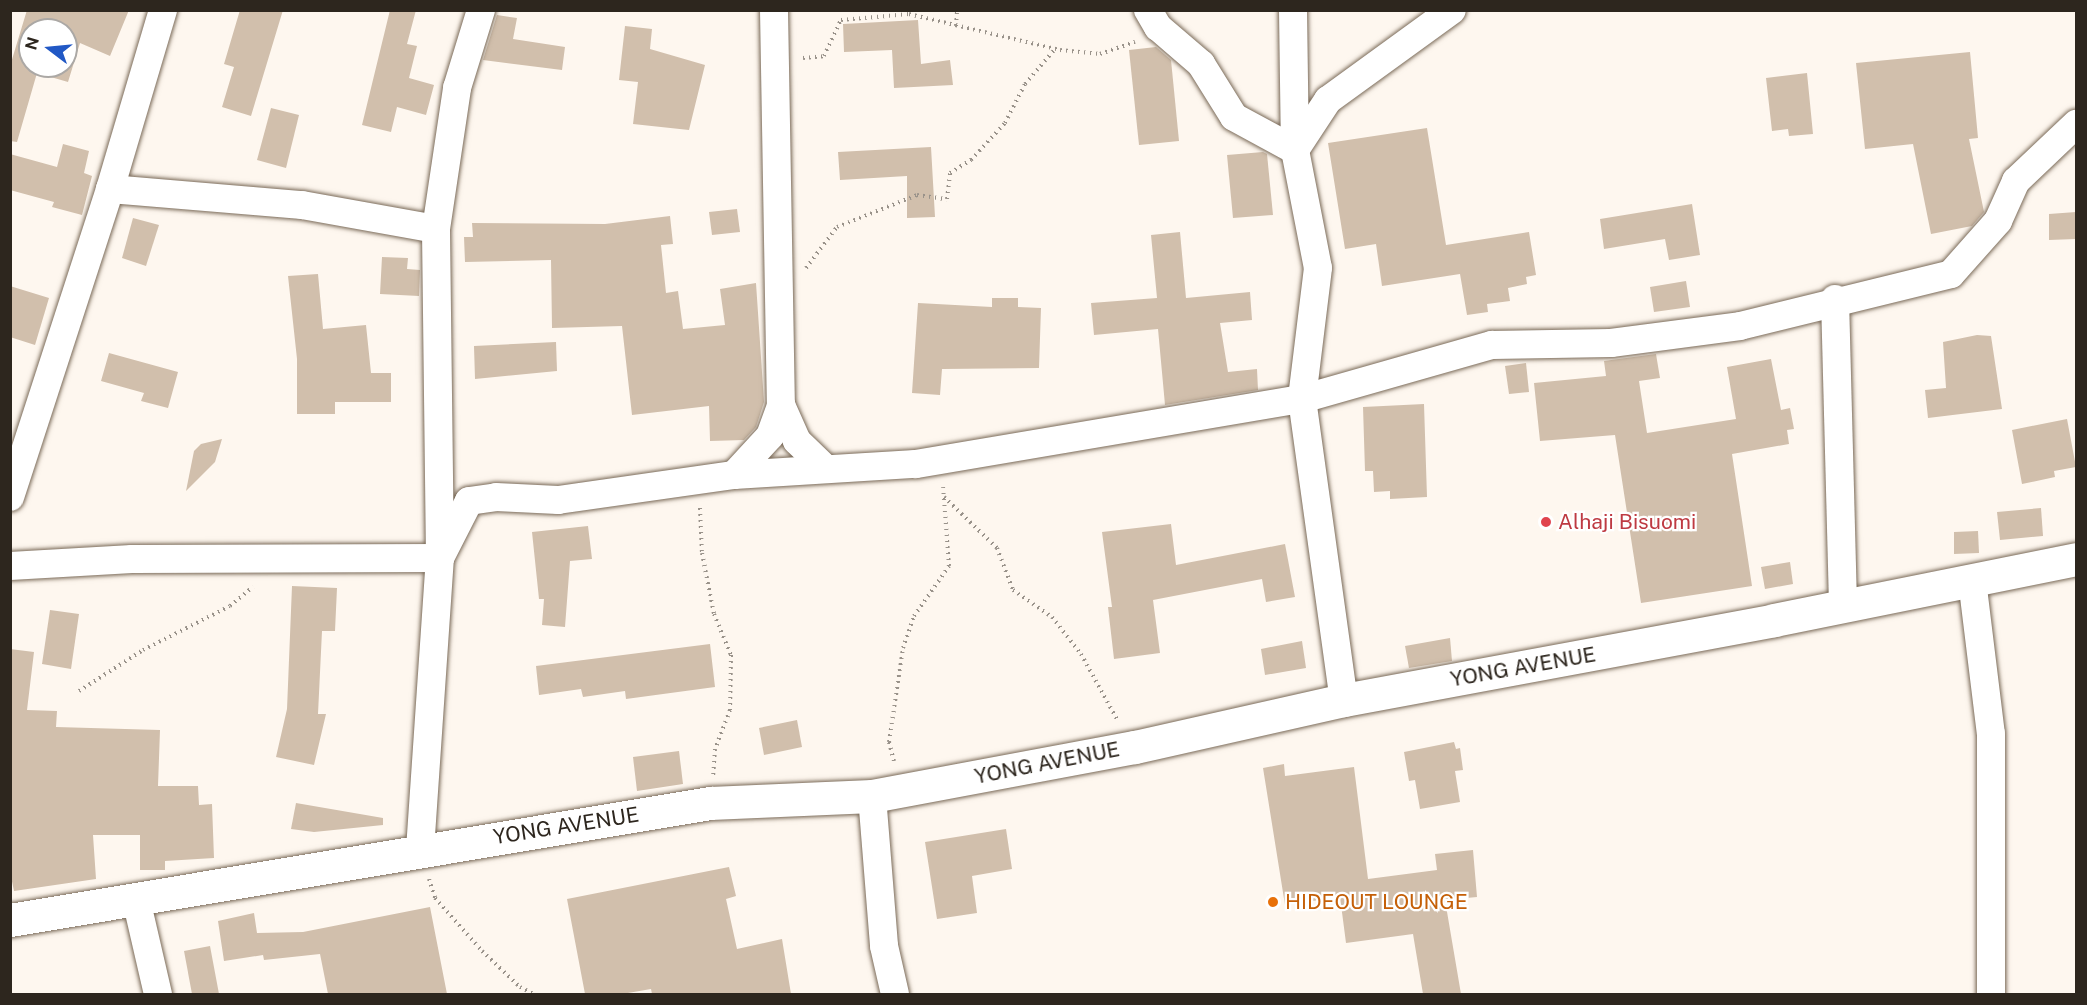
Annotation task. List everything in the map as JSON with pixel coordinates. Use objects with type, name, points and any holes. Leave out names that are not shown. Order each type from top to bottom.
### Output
[{"type":"street","points":[[10,497],[110,189],[163,10]]},
{"type":"street","points":[[420,850],[440,558],[436,229],[457,88],[481,10]]},
{"type":"street","points":[[734,475],[770,436],[781,405],[774,10]]},
{"type":"street","points":[[1293,10],[1295,150],[1318,268],[1302,399],[1344,700]]},
{"type":"street","points":[[1295,150],[1328,100],[1452,10]]},
{"type":"street","points":[[1153,19],[1201,64],[1234,117],[1295,150]]},
{"type":"street","points":[[440,558],[469,501],[496,497],[558,500],[734,475],[916,464],[1302,399],[1492,345],[1611,343],[1740,326],[1835,299],[1951,274],[1998,221],[2016,181],[2076,124]]},
{"type":"street","points":[[110,189],[302,205],[436,229]]},
{"type":"street","points":[[1835,299],[1843,606]]},
{"type":"street","points":[[781,405],[797,441],[826,469]]},
{"type":"street","points":[[10,566],[132,560],[440,558]]},
{"type":"street","name":"YONG AVENUE","points":[[10,920],[710,803],[887,793],[1135,747],[1344,700],[1843,606],[2076,559]]},
{"type":"street","points":[[1972,580],[1991,734],[1991,994]]},
{"type":"street","points":[[887,793],[884,946],[896,994]]},
{"type":"street","points":[[136,899],[158,994]]},
{"type":"path","points":[[956,26],[957,10]]},
{"type":"path","points":[[776,58],[824,56],[841,20],[909,14],[1056,49],[1100,54],[1130,46],[1153,19]]},
{"type":"path","points":[[780,293],[812,261],[837,227],[917,195],[947,199],[950,173],[971,160],[1005,123],[1025,84],[1056,49]]},
{"type":"path","points":[[887,793],[889,742],[903,648],[914,616],[949,566],[942,481],[916,464]]},
{"type":"path","points":[[698,480],[702,553],[714,614],[731,655],[730,710],[716,749],[710,803]]},
{"type":"path","points":[[944,496],[997,548],[1013,590],[1052,617],[1081,654],[1135,747]]},
{"type":"path","points":[[79,691],[143,650],[230,606],[289,559]]},
{"type":"path","points":[[420,850],[435,898],[482,951],[520,987],[534,994]]},
{"type":"building","points":[[27,10],[129,10],[110,56],[80,43],[78,50],[78,18],[25,18]]},
{"type":"building","points":[[240,10],[283,10],[251,116],[222,107],[234,67],[224,64]]},
{"type":"building","points":[[390,10],[416,10],[407,44],[417,46],[409,78],[434,85],[426,115],[397,107],[391,132],[362,125]]},
{"type":"building","points":[[497,15],[517,18],[513,39],[565,47],[562,70],[483,60]]},
{"type":"building","points":[[918,20],[921,64],[950,60],[953,85],[894,88],[892,50],[844,52],[843,24]]},
{"type":"building","points":[[625,26],[652,29],[650,49],[705,65],[689,130],[633,124],[638,82],[619,80]]},
{"type":"building","points":[[18,40],[18,78],[36,78],[17,142],[10,141],[10,66]]},
{"type":"building","points":[[1156,47],[1171,60],[1179,141],[1139,145],[1129,50]]},
{"type":"building","points":[[1970,52],[1978,138],[1969,139],[1984,212],[1972,226],[1931,234],[1913,144],[1865,149],[1856,63]]},
{"type":"building","points":[[1807,73],[1813,134],[1789,136],[1788,129],[1772,131],[1766,78]]},
{"type":"building","points":[[54,78],[69,78],[68,82]]},
{"type":"building","points":[[271,108],[299,115],[286,168],[257,160]]},
{"type":"building","points":[[1427,128],[1446,245],[1529,232],[1536,275],[1526,277],[1527,284],[1508,288],[1510,301],[1487,304],[1488,312],[1467,315],[1460,274],[1382,286],[1376,244],[1345,249],[1328,143]]},
{"type":"building","points":[[63,144],[89,151],[84,173],[92,176],[82,215],[52,207],[54,202],[10,190],[10,154],[57,167]]},
{"type":"building","points":[[931,147],[935,217],[907,218],[907,176],[840,180],[838,152]]},
{"type":"building","points":[[1263,152],[1267,154],[1273,215],[1233,218],[1227,155]]},
{"type":"building","points":[[1692,204],[1700,255],[1669,260],[1665,239],[1604,249],[1600,219]]},
{"type":"building","points":[[737,209],[740,232],[712,235],[709,212]]},
{"type":"building","points":[[2076,212],[2076,239],[2049,240],[2049,214]]},
{"type":"building","points":[[670,216],[673,244],[661,245],[666,293],[678,291],[683,329],[725,325],[720,289],[756,283],[764,402],[756,427],[744,440],[710,441],[709,406],[632,415],[622,326],[552,328],[551,260],[465,262],[464,237],[473,237],[472,223],[605,224]]},
{"type":"building","points":[[133,218],[159,225],[146,266],[122,258]]},
{"type":"building","points":[[1180,232],[1186,298],[1250,292],[1252,320],[1220,323],[1228,372],[1257,369],[1258,390],[1165,405],[1158,329],[1094,335],[1091,303],[1157,298],[1151,235]]},
{"type":"building","points":[[382,257],[408,258],[407,269],[420,270],[419,296],[380,294]]},
{"type":"building","points":[[318,274],[323,329],[366,325],[371,373],[391,373],[391,402],[335,402],[335,414],[297,414],[297,359],[288,276]]},
{"type":"building","points":[[1686,281],[1690,307],[1654,312],[1650,287]]},
{"type":"building","points":[[10,286],[49,298],[35,345],[10,337]]},
{"type":"building","points":[[992,298],[1018,298],[1018,307],[1041,308],[1039,368],[942,369],[940,395],[912,393],[918,303],[992,307]]},
{"type":"building","points":[[1977,335],[1991,336],[2002,409],[1928,418],[1925,390],[1946,388],[1943,342]]},
{"type":"building","points":[[556,342],[557,371],[475,379],[474,346]]},
{"type":"building","points":[[109,353],[178,372],[168,408],[141,401],[144,393],[101,381]]},
{"type":"building","points":[[1656,354],[1660,378],[1639,381],[1647,433],[1736,419],[1727,367],[1771,359],[1781,410],[1790,408],[1794,429],[1787,430],[1789,444],[1732,454],[1752,586],[1641,603],[1615,435],[1540,441],[1534,383],[1606,376],[1604,361]]},
{"type":"building","points":[[1526,363],[1529,392],[1509,394],[1505,366]]},
{"type":"building","points":[[1424,404],[1427,497],[1390,499],[1390,491],[1374,492],[1373,471],[1365,471],[1363,407]]},
{"type":"building","points":[[2067,419],[2076,467],[2054,471],[2055,477],[2022,484],[2012,430]]},
{"type":"building","points":[[222,439],[215,462],[186,491],[194,451],[201,444]]},
{"type":"building","points":[[2041,508],[2043,536],[2000,540],[1997,512]]},
{"type":"building","points":[[1171,524],[1176,565],[1285,544],[1295,597],[1266,602],[1262,579],[1153,600],[1160,653],[1114,659],[1108,607],[1112,607],[1102,532]]},
{"type":"building","points":[[588,526],[592,559],[570,561],[565,627],[542,625],[544,599],[539,599],[532,532]]},
{"type":"building","points":[[1978,531],[1979,553],[1954,554],[1954,532]]},
{"type":"building","points":[[1790,562],[1793,584],[1765,589],[1761,567]]},
{"type":"building","points":[[292,586],[337,588],[335,631],[322,631],[318,714],[326,714],[314,765],[276,757],[287,709]]},
{"type":"building","points":[[50,610],[79,614],[71,669],[42,664]]},
{"type":"building","points":[[1450,638],[1452,661],[1409,668],[1405,646]]},
{"type":"building","points":[[1302,641],[1306,668],[1265,675],[1261,649]]},
{"type":"building","points":[[710,644],[715,687],[626,699],[625,691],[583,697],[581,689],[539,695],[536,666]]},
{"type":"building","points":[[10,649],[34,652],[27,710],[57,711],[56,727],[160,730],[158,786],[198,786],[199,805],[212,804],[214,858],[165,861],[165,870],[140,870],[140,835],[93,835],[96,879],[14,891],[10,872]]},
{"type":"building","points":[[797,720],[802,747],[764,755],[759,728]]},
{"type":"building","points":[[1454,742],[1456,749],[1460,748],[1463,770],[1455,771],[1460,802],[1420,809],[1415,780],[1409,781],[1404,752]]},
{"type":"building","points":[[679,751],[683,784],[637,791],[633,757]]},
{"type":"building","points":[[1284,764],[1285,776],[1354,767],[1368,879],[1437,870],[1435,854],[1473,850],[1477,897],[1445,900],[1461,994],[1423,994],[1413,934],[1346,943],[1340,897],[1285,905],[1263,768]]},
{"type":"building","points":[[296,803],[383,818],[383,825],[314,832],[291,829]]},
{"type":"building","points":[[1006,829],[1012,869],[972,876],[977,913],[937,919],[925,842]]},
{"type":"building","points":[[729,867],[736,896],[726,899],[737,949],[782,939],[791,994],[652,994],[651,989],[622,994],[585,994],[567,899]]},
{"type":"building","points":[[430,907],[447,994],[328,994],[320,954],[264,960],[263,955],[224,961],[218,921],[254,913],[257,933],[303,932]]},
{"type":"building","points":[[210,946],[219,994],[192,994],[184,951]]},
{"type":"place","name":"Alhaji Bisuomi","points":[[1546,522]]},
{"type":"place","name":"HIDEOUT LOUNGE","points":[[1273,902]]}]
